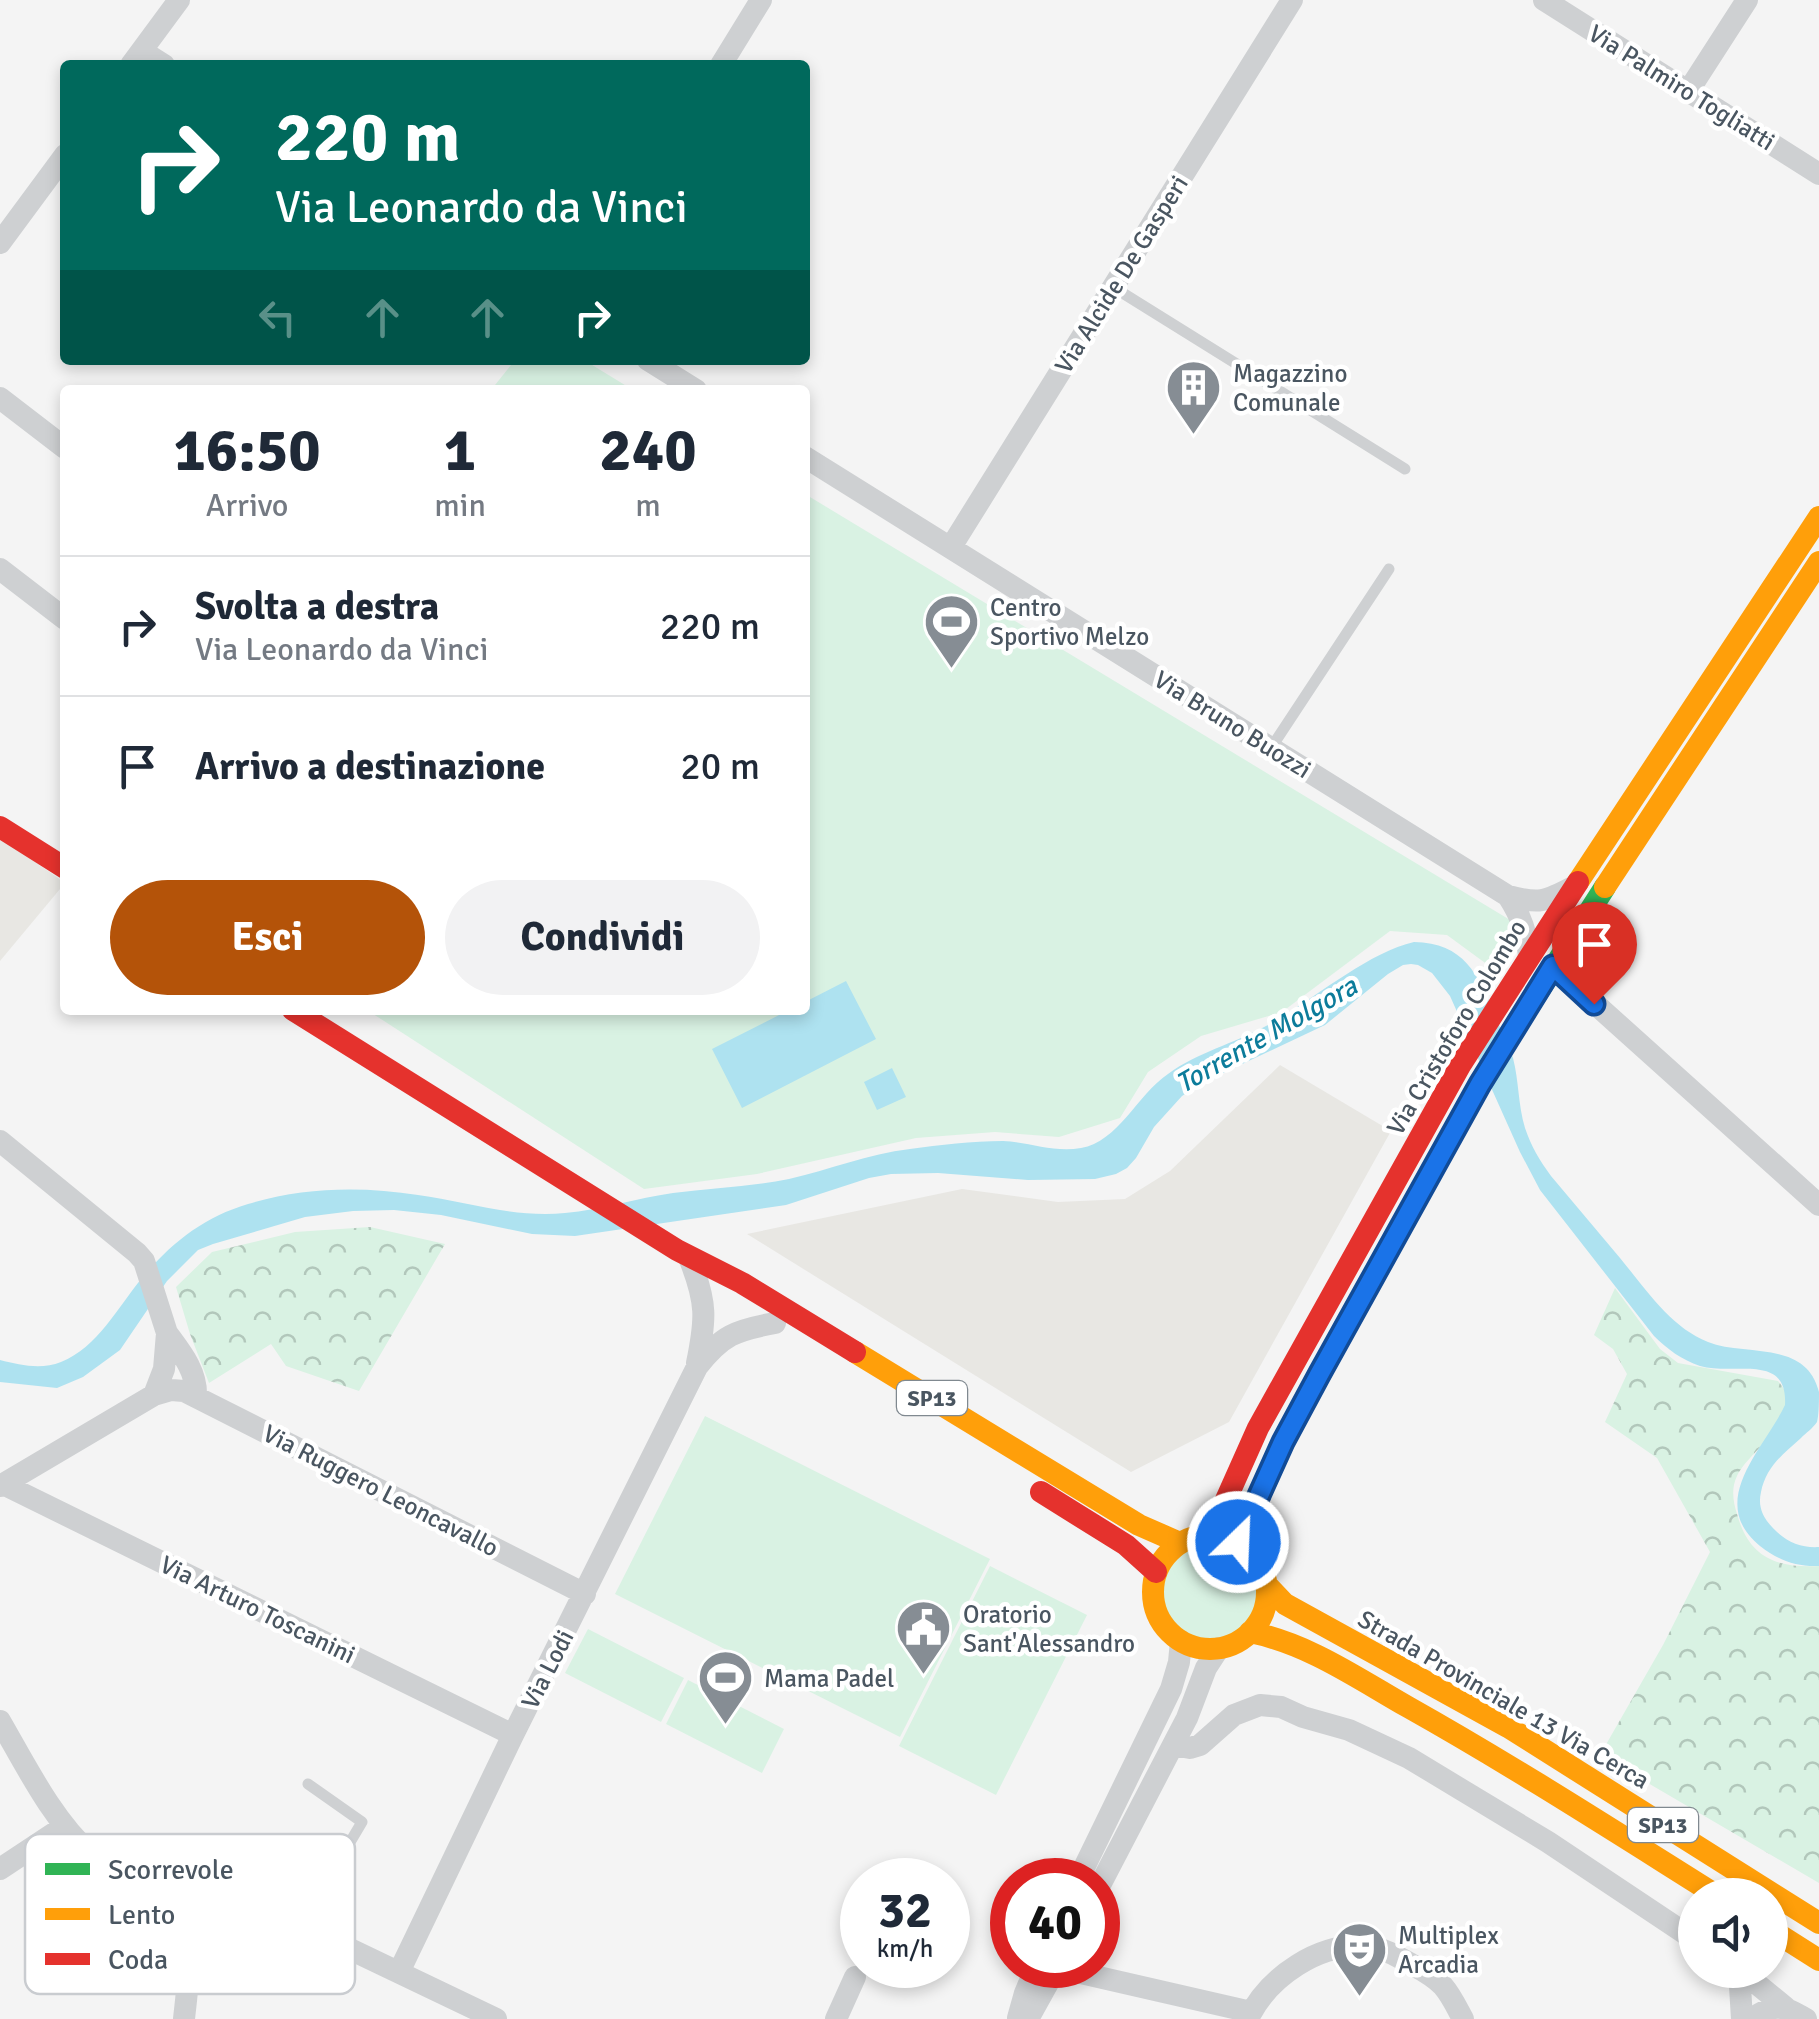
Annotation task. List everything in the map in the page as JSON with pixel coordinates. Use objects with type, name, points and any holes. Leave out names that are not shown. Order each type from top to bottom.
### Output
[{"type":"main road","name":"Via Cristoforo Colombo","points":[[1208,1534],[1258,1428],[1461,1064],[1819,517]]},
{"type":"main road","name":"Via Cristoforo Colombo","points":[[1238,1542],[1283,1442],[1480,1084],[1553,966],[1819,562]]},
{"type":"main road","points":[[0,827],[60,865]]},
{"type":"main road","name":"SP13","points":[[302,1015],[683,1254],[759,1293],[1139,1526],[1180,1543]]},
{"type":"main road","name":"SP13","points":[[683,1254],[733,1297],[1126,1545],[1156,1572]]},
{"type":"main road","points":[[1238,1542],[1208,1534],[1197,1536],[1180,1543],[1166,1556],[1152,1587],[1154,1608],[1166,1629],[1181,1641],[1201,1648],[1234,1644],[1250,1632],[1262,1614],[1266,1584]]},
{"type":"main road","name":"Strada Provinciale 13 Via Cerca","points":[[1238,1542],[1254,1555],[1266,1584],[1285,1604],[1508,1727],[1819,1923]]},
{"type":"main road","name":"SP13","points":[[1250,1632],[1305,1648],[1491,1753],[1689,1878]]},
{"type":"main road","points":[[1788,1940],[1819,1960]]},
{"type":"street","points":[[137,58],[179,0]]},
{"type":"street","points":[[724,60],[761,0]]},
{"type":"street","name":"Via Alcide De Gasperi","points":[[950,547],[1292,0]]},
{"type":"street","name":"Via Palmiro Togliatti","points":[[1544,0],[1819,174]]},
{"type":"street","points":[[1688,90],[1747,0]]},
{"type":"street","points":[[0,243],[60,162]]},
{"type":"street","points":[[656,365],[688,385]]},
{"type":"street","points":[[0,398],[60,444]]},
{"type":"street","name":"Via Bruno Buozzi","points":[[810,460],[1508,896]]},
{"type":"street","points":[[0,569],[60,615]]},
{"type":"street","points":[[1508,896],[1544,902],[1576,885]]},
{"type":"street","points":[[1508,896],[1525,927],[1529,957]]},
{"type":"street","points":[[1553,966],[1819,1205]]},
{"type":"street","points":[[0,1141],[136,1252],[147,1267],[165,1328],[196,1384],[2,1484]]},
{"type":"street","name":"Via Lodi","points":[[683,1254],[700,1285],[705,1312],[696,1367]]},
{"type":"street","name":"Via Lodi","points":[[399,1972],[696,1367],[726,1337],[776,1323]]},
{"type":"street","points":[[165,1328],[164,1369],[175,1394]]},
{"type":"street","name":"Via Ruggero Leoncavallo","points":[[175,1394],[585,1594]]},
{"type":"street","name":"Via Arturo Toscanini","points":[[2,1484],[513,1735]]},
{"type":"street","points":[[1089,1858],[1165,1701],[1177,1671],[1181,1641]]},
{"type":"street","points":[[1114,1858],[1218,1648]]},
{"type":"street","points":[[1165,1701],[1177,1736],[1194,1748],[1234,1714],[1253,1706],[1282,1707],[1348,1730],[1409,1758],[1548,1842],[1678,1929]]},
{"type":"street","points":[[0,1721],[72,1834]]},
{"type":"street","points":[[53,1834],[65,1826]]},
{"type":"street","points":[[0,1868],[25,1852]]},
{"type":"street","points":[[1120,1981],[1174,1992],[1249,2016],[1277,1980],[1305,1961],[1335,1950],[1367,1946],[1389,1951],[1442,1984],[1463,2019]]},
{"type":"street","points":[[355,1952],[496,2019]]},
{"type":"street","points":[[836,2019],[850,1988]]},
{"type":"street","points":[[1018,2019],[1029,1988]]},
{"type":"street","points":[[1028,2019],[1040,1988]]},
{"type":"street","points":[[1744,1988],[1750,2018],[1767,2009],[1785,2007]]},
{"type":"street","points":[[1762,1988],[1806,2019]]},
{"type":"street","points":[[184,2019],[187,1994]]},
{"type":"lane","points":[[1113,287],[1405,470]]},
{"type":"lane","points":[[1271,748],[1390,569]]},
{"type":"lane","points":[[308,1784],[362,1822],[355,1834]]},
{"type":"shaded area","points":[[0,837],[60,879],[60,889],[0,961]]},
{"type":"shaded area","points":[[1280,1065],[1391,1131],[1229,1422],[1131,1472],[747,1234],[962,1189],[1058,1202],[1125,1199],[1170,1171]]},
{"type":"green space","points":[[511,365],[592,365],[625,385],[495,385]]},
{"type":"green space","name":"Centro Sportivo Melzo","points":[[810,497],[1520,926],[1492,968],[1447,935],[1390,931],[1282,1012],[1201,1036],[1148,1072],[1120,1118],[1059,1137],[995,1132],[916,1138],[757,1174],[644,1189],[375,1015],[810,1015]]},
{"type":"green space","points":[[370,1227],[445,1244],[359,1391],[286,1366],[271,1344],[209,1383],[176,1287],[212,1252],[295,1232]]},
{"type":"green space","points":[[1615,1288],[1660,1349],[1678,1363],[1778,1381],[1786,1394],[1783,1419],[1744,1465],[1733,1495],[1742,1529],[1757,1550],[1777,1562],[1819,1566],[1819,1883],[1600,1755],[1710,1552],[1657,1458],[1605,1422],[1627,1374],[1613,1349],[1594,1335]]},
{"type":"green space","points":[[705,1416],[990,1559],[900,1737],[615,1594]]},
{"type":"green space","points":[[1208,1544],[1227,1548],[1243,1558],[1253,1574],[1257,1593],[1253,1612],[1243,1628],[1227,1638],[1208,1642],[1189,1638],[1173,1628],[1163,1612],[1159,1593],[1163,1574],[1173,1558],[1189,1548]]},
{"type":"green space","points":[[990,1566],[1087,1615],[996,1795],[899,1746]]},
{"type":"green space","points":[[588,1629],[684,1678],[661,1722],[565,1673]]},
{"type":"green space","name":"Mama Padel","points":[[688,1680],[784,1729],[762,1773],[666,1724]]},
{"type":"water","name":"Torrente Molgora","points":[[1414,942],[1445,948],[1475,974],[1513,1058],[1523,1119],[1536,1153],[1659,1306],[1682,1327],[1708,1342],[1788,1357],[1812,1375],[1819,1392],[1817,1422],[1771,1468],[1763,1483],[1760,1504],[1766,1519],[1782,1536],[1807,1547],[1819,1547],[1819,1566],[1795,1564],[1767,1551],[1744,1529],[1738,1511],[1744,1475],[1785,1405],[1784,1389],[1778,1378],[1756,1369],[1700,1366],[1675,1354],[1654,1336],[1540,1190],[1450,996],[1432,973],[1411,964],[1388,974],[1325,1025],[1182,1096],[1154,1127],[1136,1158],[1116,1174],[1095,1179],[1028,1180],[938,1173],[891,1174],[786,1205],[575,1236],[532,1234],[441,1215],[394,1210],[305,1217],[198,1250],[167,1281],[120,1350],[83,1377],[57,1388],[0,1382],[0,1360],[46,1366],[86,1347],[142,1278],[177,1243],[217,1216],[269,1198],[311,1191],[376,1190],[509,1211],[565,1213],[673,1193],[774,1182],[921,1148],[991,1141],[1061,1149],[1094,1144],[1117,1127],[1157,1083],[1179,1066],[1266,1026],[1377,956]]},
{"type":"water","points":[[846,981],[876,1039],[742,1108],[712,1049],[779,1015],[810,1015],[810,999]]},
{"type":"water","points":[[892,1068],[906,1097],[877,1110],[864,1082]]},
{"type":"traffic: fast","points":[[1238,1542],[1283,1442],[1480,1083],[1605,887]]},
{"type":"traffic: slow","points":[[1578,882],[1819,517]]},
{"type":"traffic: slow","points":[[1605,887],[1819,562]]},
{"type":"traffic: slow","points":[[855,1352],[1139,1525],[1180,1543]]},
{"type":"traffic: slow","points":[[1210,1535],[1242,1544],[1258,1560],[1267,1592],[1258,1624],[1242,1640],[1210,1649],[1178,1640],[1162,1624],[1153,1592],[1162,1560],[1178,1544],[1210,1535]]},
{"type":"traffic: slow","points":[[1266,1584],[1285,1604],[1508,1727],[1819,1923]]},
{"type":"traffic: slow","points":[[1250,1632],[1312,1653],[1351,1674],[1689,1878]]},
{"type":"traffic: slow","points":[[1788,1940],[1819,1960]]},
{"type":"traffic: jam","points":[[0,827],[60,865]]},
{"type":"traffic: jam","points":[[1208,1535],[1258,1428],[1461,1064],[1578,882]]},
{"type":"traffic: jam","points":[[301,1015],[677,1250],[742,1283],[855,1352]]},
{"type":"traffic: jam","points":[[1041,1492],[1126,1545],[1156,1572]]},
{"type":"place","name":"Magazzino Comunale","points":[[1194,436]]},
{"type":"place","name":"Centro Sportivo Melzo","points":[[951,670]]},
{"type":"place","name":"Oratorio Sant'Alessandro","points":[[924,1677]]},
{"type":"place","name":"Mama Padel","points":[[725,1727]]},
{"type":"place","name":"Multiplex Arcadia","points":[[1359,1998]]},
{"type":"route","points":[[1238,1542],[1283,1442],[1320,1373],[1480,1084],[1553,966],[1594,1004]]}]
